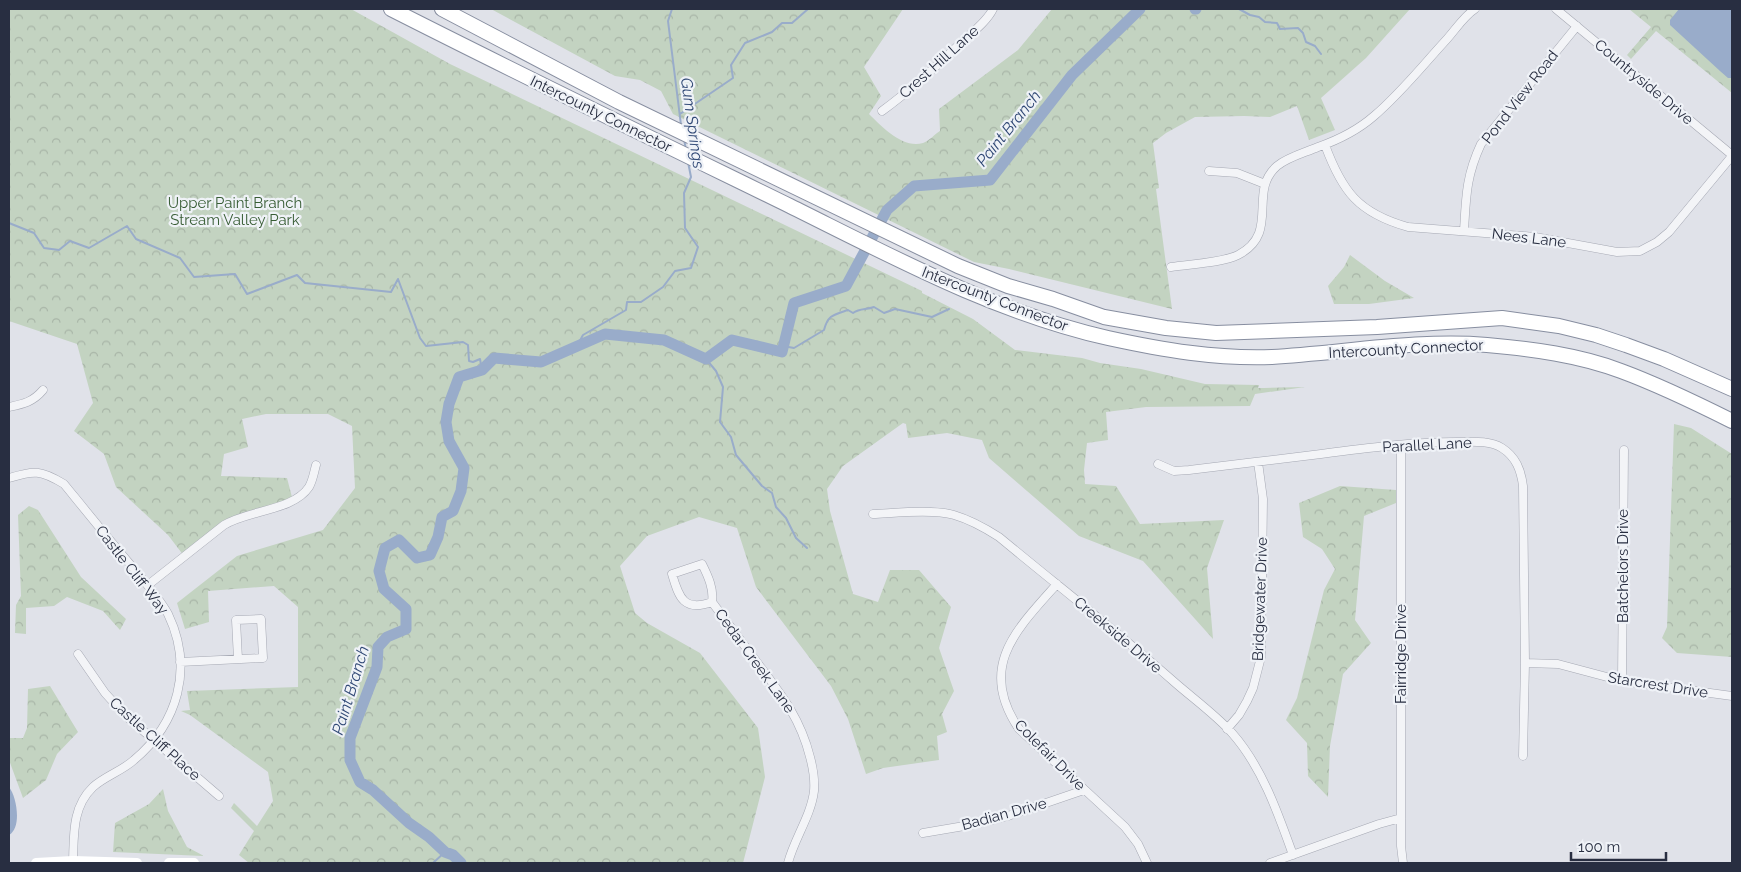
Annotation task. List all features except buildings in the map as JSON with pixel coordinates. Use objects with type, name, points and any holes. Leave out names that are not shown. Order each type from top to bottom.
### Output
[{"type":"highway","name":"Intercounty Connector","points":[[391,9],[611,119],[950,284],[1050,323],[1081,332],[1172,351],[1207,355],[1272,357],[1439,345],[1484,345],[1549,353],[1594,362],[1620,370],[1674,392],[1732,421]]},
{"type":"highway","name":"Intercounty Connector","points":[[442,9],[619,102],[958,266],[1008,286],[1104,317],[1166,328],[1216,333],[1377,327],[1502,318],[1559,326],[1596,335],[1664,359],[1732,389]]},
{"type":"main road","points":[[36,863],[137,863]]},
{"type":"main road","points":[[169,863],[194,863]]},
{"type":"street","name":"Crest Hill Lane","points":[[882,111],[902,97],[958,46],[990,16],[993,9]]},
{"type":"street","points":[[1171,267],[1228,258],[1238,255],[1248,248],[1260,233],[1263,222],[1262,198],[1265,184],[1276,167],[1350,133],[1373,117],[1476,9]]},
{"type":"street","name":"Countryside Drive","points":[[1556,9],[1732,156]]},
{"type":"street","name":"Pond View Road","points":[[1464,231],[1468,179],[1481,144],[1577,26]]},
{"type":"street","name":"Nees Lane","points":[[1325,144],[1336,173],[1344,186],[1356,200],[1373,214],[1390,222],[1408,227],[1535,237],[1617,252],[1640,250],[1657,242],[1669,232],[1732,156]]},
{"type":"street","points":[[1209,170],[1237,173],[1265,184]]},
{"type":"street","points":[[9,407],[27,403],[36,398],[43,390]]},
{"type":"street","name":"Parallel Lane","points":[[1158,464],[1174,471],[1431,442],[1483,442],[1501,447],[1517,463],[1522,475],[1523,486],[1525,663],[1523,756]]},
{"type":"street","name":"Fairridge Drive","points":[[1401,445],[1401,818],[1403,863]]},
{"type":"street","name":"Batchelors Drive","points":[[1622,681],[1624,450]]},
{"type":"street","name":"Bridgewater Drive","points":[[1227,729],[1239,715],[1247,701],[1253,688],[1261,657],[1263,499],[1258,462]]},
{"type":"street","points":[[148,585],[234,518],[293,501],[308,488],[313,479],[316,464]]},
{"type":"street","name":"Castle Cliff Way","points":[[9,478],[32,472],[48,474],[64,484],[148,585],[167,613],[175,630],[178,643],[180,680],[178,695],[172,712],[163,730],[132,762],[94,787],[85,798],[78,810],[74,823],[73,862]]},
{"type":"street","name":"Creekside Drive","points":[[873,514],[940,512],[954,515],[982,526],[994,534],[1056,584],[1149,660],[1227,729],[1254,765],[1262,780],[1293,855]]},
{"type":"street","name":"Cedar Creek Lane","points":[[712,602],[701,606],[682,600],[678,595],[672,574],[702,564],[711,586],[712,602],[786,701],[802,731],[808,750],[814,780],[814,792],[788,863]]},
{"type":"street","name":"Colefair Drive","points":[[1056,584],[1013,636],[1003,662],[1002,689],[1005,702],[1011,717],[1020,729],[1125,827],[1138,844],[1147,863]]},
{"type":"street","points":[[180,662],[263,658],[261,619],[236,620],[238,659]]},
{"type":"street","name":"Castle Cliff Place","points":[[78,654],[105,693],[126,716],[218,796]]},
{"type":"street","name":"Starcrest Drive","points":[[1525,663],[1558,664],[1622,681],[1732,696]]},
{"type":"street","name":"Badian Drive","points":[[924,833],[1008,816],[1084,790]]},
{"type":"street","points":[[1270,863],[1401,818]]},
{"type":"green space","name":"Upper Paint Branch Stream Valley Park","points":[[9,9],[351,9],[450,64],[922,291],[922,293],[973,319],[1015,350],[1082,358],[1205,384],[1259,385],[1258,388],[1305,387],[1255,394],[1250,406],[1146,407],[1106,412],[1108,440],[1087,443],[1084,470],[1085,484],[1116,486],[1140,524],[1224,520],[1207,568],[1213,639],[1143,561],[1079,536],[989,458],[982,440],[947,433],[908,438],[906,424],[903,423],[843,466],[827,489],[830,511],[853,594],[878,602],[890,570],[919,570],[951,607],[939,648],[954,691],[942,714],[947,732],[937,736],[939,760],[883,768],[866,774],[848,719],[831,686],[756,587],[737,528],[699,517],[647,536],[620,566],[635,613],[647,623],[700,653],[758,728],[765,777],[743,863],[249,863],[239,855],[254,831],[231,808],[234,803],[257,826],[273,801],[268,772],[190,715],[181,711],[190,710],[187,691],[298,687],[298,607],[274,586],[208,591],[209,622],[185,629],[177,603],[237,556],[323,530],[355,488],[352,426],[328,414],[266,414],[242,419],[248,447],[224,454],[221,476],[287,478],[293,501],[234,519],[184,556],[168,535],[116,487],[104,454],[74,431],[93,403],[77,344],[9,321]]},
{"type":"green space","points":[[491,9],[903,9],[864,67],[881,96],[869,114],[893,136],[915,144],[925,142],[940,131],[939,109],[1018,50],[1052,9],[1410,9],[1366,58],[1321,98],[1335,130],[1309,140],[1297,106],[1270,117],[1195,117],[1166,133],[1153,143],[1159,188],[1156,189],[1172,309],[974,262],[673,114],[661,91],[640,80],[615,76]]},
{"type":"green space","points":[[1629,9],[1732,9],[1732,93],[1656,31],[1631,59],[1627,55],[1651,27]]},
{"type":"green space","points":[[1350,255],[1385,281],[1414,298],[1369,304],[1334,304],[1328,286],[1344,267]]},
{"type":"green space","points":[[1674,424],[1691,428],[1732,454],[1732,657],[1677,653],[1662,638],[1667,627]]},
{"type":"green space","points":[[1340,486],[1396,490],[1396,503],[1364,516],[1355,620],[1371,643],[1343,674],[1330,746],[1328,797],[1308,776],[1307,743],[1286,720],[1297,698],[1324,590],[1335,569],[1322,549],[1303,537],[1299,503]]},
{"type":"green space","points":[[29,506],[38,510],[81,577],[126,619],[120,630],[103,611],[67,597],[54,606],[26,608],[26,634],[15,633],[16,605],[21,596],[18,515]]},
{"type":"green space","points":[[50,686],[78,732],[57,754],[46,780],[23,798],[9,760],[9,738],[23,738],[27,728],[28,689]]},
{"type":"green space","points":[[163,789],[168,811],[187,847],[204,856],[113,852],[115,823],[149,804]]},
{"type":"water","points":[[1679,9],[1732,9],[1732,78],[1728,78],[1670,25],[1670,20]]},
{"type":"water","points":[[9,787],[16,805],[17,819],[16,826],[9,835]]},
{"type":"waterway","name":"Gum Springs","points":[[672,9],[668,21],[681,125]]},
{"type":"waterway","points":[[680,114],[733,78],[731,65],[745,43],[772,32],[782,23],[792,23],[808,9]]},
{"type":"waterway","name":"Paint Branch","points":[[461,863],[409,823],[373,790],[360,782],[350,760],[350,738],[377,667],[378,647],[387,637],[406,629],[406,609],[384,589],[379,571],[385,548],[399,540],[417,558],[430,555],[438,537],[442,517],[453,511],[461,491],[464,468],[449,441],[446,422],[449,404],[459,377],[482,370],[494,358],[541,362],[605,334],[664,340],[706,359],[732,340],[782,352],[794,303],[846,286],[887,210],[914,186],[990,180],[1072,75],[1140,9]]},
{"type":"waterway","points":[[1239,9],[1259,17],[1265,22],[1277,23],[1280,29],[1298,28],[1303,33],[1306,42],[1315,46],[1321,54]]},
{"type":"waterway","name":"Gum Springs","points":[[684,139],[686,150]]},
{"type":"waterway","name":"Gum Springs","points":[[577,346],[583,335],[626,310],[627,302],[641,302],[663,287],[675,271],[691,268],[698,247],[685,228],[684,193],[691,177],[688,162]]},
{"type":"waterway","points":[[9,223],[34,233],[44,248],[59,250],[70,241],[89,248],[127,226],[136,239],[180,258],[194,277],[235,274],[247,294],[297,275],[305,283],[391,292],[398,279],[420,338],[426,346],[463,342],[468,345],[469,361],[473,362],[480,359],[482,370]]},
{"type":"waterway","points":[[783,346],[794,348],[824,330],[829,318],[848,310],[853,313],[858,310],[874,307],[884,313],[895,309],[932,317],[949,309]]},
{"type":"waterway","points":[[706,359],[716,371],[723,387],[720,422],[731,437],[736,455],[762,486],[772,493],[776,507],[786,518],[796,538],[807,548]]},
{"type":"waterway","points":[[433,863],[445,852]]}]
